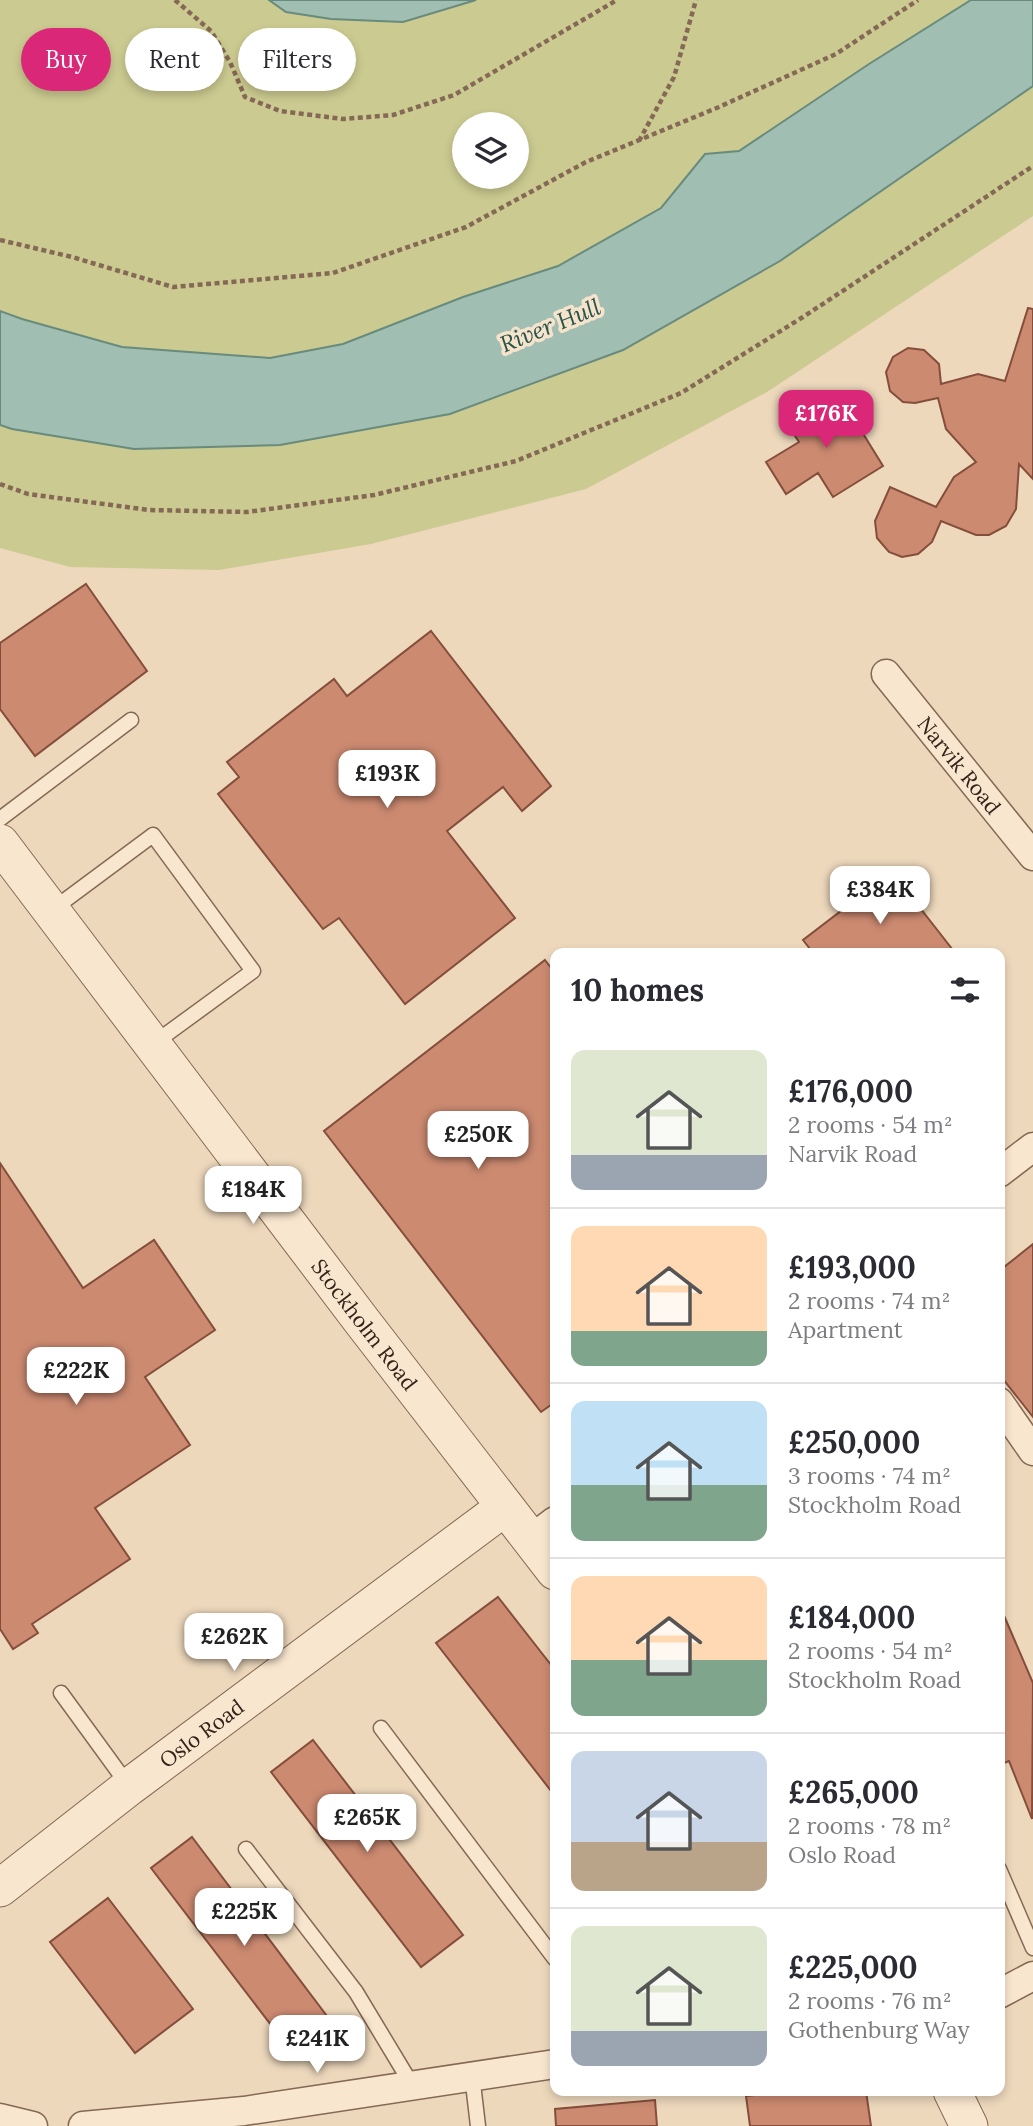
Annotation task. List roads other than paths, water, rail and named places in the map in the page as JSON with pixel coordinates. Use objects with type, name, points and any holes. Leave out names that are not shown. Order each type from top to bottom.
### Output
[{"type":"street","name":"Narvik Road","points":[[886,674],[1033,856]]},
{"type":"street","name":"Stockholm Road","points":[[0,843],[352,1310],[505,1507],[543,1530],[550,1554]]},
{"type":"street","points":[[1005,1168],[1033,1147]]},
{"type":"street","points":[[1005,1411],[1033,1451]]},
{"type":"street","name":"Oslo Road","points":[[0,1888],[129,1787],[505,1507]]},
{"type":"street","points":[[1005,1991],[1033,1976]]},
{"type":"street","points":[[83,2126],[244,2119],[412,2085],[550,2065]]},
{"type":"street","points":[[954,2096],[969,2126]]},
{"type":"street","points":[[0,2118],[33,2126]]},
{"type":"lane","points":[[0,819],[131,720]]},
{"type":"lane","points":[[52,910],[153,835],[253,971],[152,1045]]},
{"type":"lane","points":[[61,1693],[129,1787]]},
{"type":"lane","points":[[381,1728],[550,1952]]},
{"type":"lane","points":[[246,1849],[356,1992],[412,2085]]},
{"type":"lane","points":[[1005,1883],[1033,1948]]},
{"type":"lane","points":[[472,2076],[478,2126]]},
{"type":"water","points":[[269,0],[476,0],[403,22],[331,19],[286,12]]},
{"type":"water","name":"River Hull","points":[[971,0],[1033,0],[1033,86],[780,261],[623,350],[450,414],[280,445],[134,449],[0,425],[0,311],[122,347],[270,358],[343,344],[463,297],[558,266],[661,208],[705,154],[739,151]]}]
